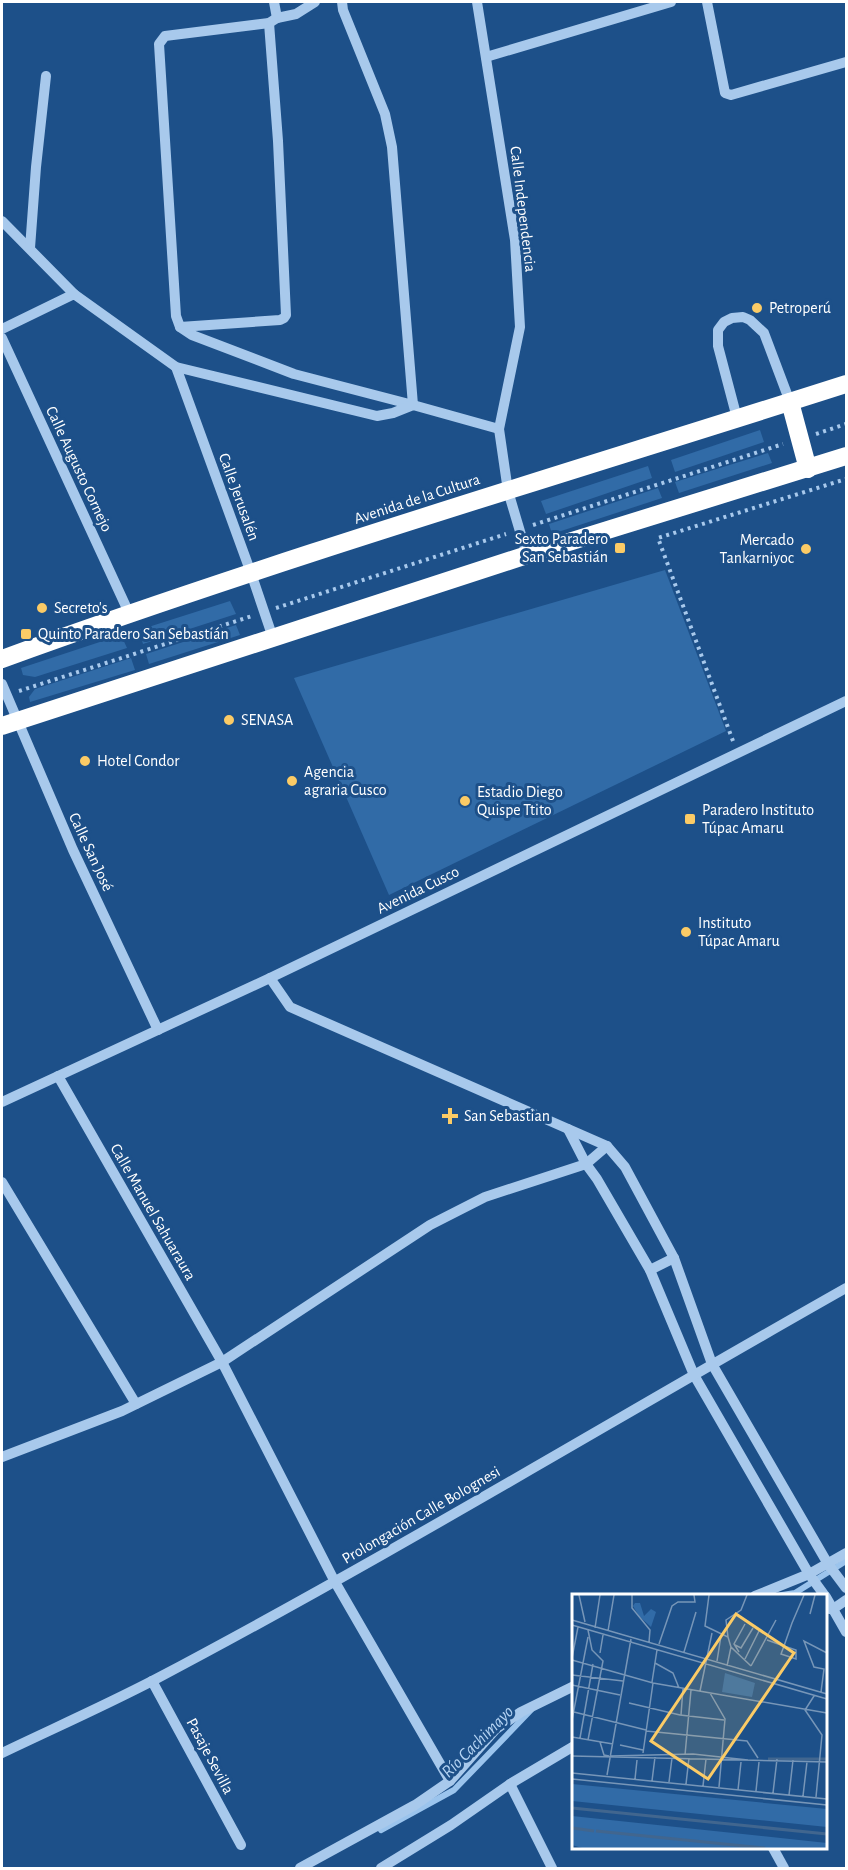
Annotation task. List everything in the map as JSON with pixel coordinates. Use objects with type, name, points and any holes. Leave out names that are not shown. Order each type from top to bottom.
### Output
[{"type":"highway","name":"Avenida de la Cultura","points":[[2,659],[129,613],[251,573],[846,384]]},
{"type":"highway","points":[[790,402],[808,469]]},
{"type":"highway","points":[[9,724],[527,555],[846,456]]},
{"type":"street","points":[[180,327],[280,320],[286,315],[274,2]]},
{"type":"street","points":[[315,2],[296,14],[273,20],[165,36],[159,44],[176,316],[180,327],[192,335],[294,374],[499,429]]},
{"type":"street","name":"Calle Independencia","points":[[477,2],[515,240],[520,327],[499,429],[508,491],[527,555]]},
{"type":"street","points":[[486,57],[671,2]]},
{"type":"street","points":[[707,2],[725,93],[731,95],[846,62]]},
{"type":"street","points":[[343,6],[385,114],[392,147],[413,405]]},
{"type":"street","points":[[30,248],[46,76]]},
{"type":"street","points":[[2,221],[74,294],[176,367],[378,416],[413,405]]},
{"type":"street","points":[[2,328],[74,294]]},
{"type":"street","points":[[737,418],[718,346],[718,330],[724,322],[732,318],[743,317],[750,320],[765,333],[790,402]]},
{"type":"street","name":"Calle Augusto Cornejo","points":[[2,339],[129,613]]},
{"type":"street","name":"Calle Jerusalén","points":[[176,367],[273,638]]},
{"type":"street","name":"Calle San José","points":[[4,689],[9,724],[73,850],[158,1030]]},
{"type":"street","name":"Avenida Cusco","points":[[2,1102],[270,978],[846,701]]},
{"type":"street","points":[[270,978],[290,1007],[607,1146],[625,1167],[674,1258],[712,1364],[828,1564],[844,1585]]},
{"type":"street","name":"Calle Manuel Sahuaraura","points":[[58,1076],[222,1362],[335,1582],[450,1781]]},
{"type":"street","points":[[568,1129],[586,1164],[650,1270],[694,1375],[809,1575],[823,1594]]},
{"type":"street","points":[[2,1457],[136,1404],[222,1362],[430,1225],[485,1197],[586,1164],[607,1146]]},
{"type":"street","points":[[2,1182],[136,1404]]},
{"type":"street","points":[[650,1270],[674,1258]]},
{"type":"street","name":"Prolongación Calle Bolognesi","points":[[2,1753],[152,1681],[335,1582],[846,1288]]},
{"type":"street","points":[[760,1594],[809,1575],[846,1552]]},
{"type":"street","points":[[846,1600],[829,1609],[846,1632]]},
{"type":"street","name":"Pasaje Sevilla","points":[[152,1681],[241,1845]]},
{"type":"street","points":[[300,1869],[415,1805],[450,1781],[496,1729],[521,1712],[572,1686]]},
{"type":"street","points":[[381,1869],[510,1784],[572,1747]]},
{"type":"street","points":[[510,1784],[552,1869]]},
{"type":"street","points":[[774,1849],[784,1869]]},
{"type":"path","points":[[4,689],[264,612],[846,424]]},
{"type":"path","points":[[738,753],[658,538],[846,479]]},
{"type":"shaded area","points":[[760,430],[764,442],[675,472],[671,460]]},
{"type":"shaded area","points":[[768,453],[772,463],[679,493],[675,482]]},
{"type":"shaded area","points":[[648,466],[652,478],[546,514],[541,501]]},
{"type":"shaded area","points":[[658,488],[662,498],[552,534],[549,524]]},
{"type":"shaded area","name":"Estadio Diego Quispe Ttito","points":[[665,570],[726,731],[389,895],[294,678]]},
{"type":"shaded area","points":[[230,601],[236,614],[143,644],[139,630]]},
{"type":"shaded area","points":[[236,625],[240,635],[149,664],[146,654]]},
{"type":"shaded area","points":[[121,635],[127,648],[35,677],[23,675],[21,668]]},
{"type":"shaded area","points":[[131,658],[135,670],[30,702],[29,697],[35,689]]},
{"type":"waterway","name":"Río Cachimayo","points":[[789,1594],[795,1593],[846,1561]]},
{"type":"waterway","name":"Río Cachimayo","points":[[381,1830],[454,1790],[531,1710]]},
{"type":"place","name":"Petroperú","points":[[757,308]]},
{"type":"place","name":"Sexto Paradero San Sebastián","points":[[620,548]]},
{"type":"place","name":"Mercado Tankarniyoc","points":[[806,549]]},
{"type":"place","name":"Secreto's","points":[[42,608]]},
{"type":"place","name":"Quinto Paradero San Sebastián","points":[[26,634]]},
{"type":"place","name":"SENASA","points":[[229,720]]},
{"type":"place","name":"Hotel Condor","points":[[85,761]]},
{"type":"place","name":"Agencia agraria Cusco","points":[[292,781]]},
{"type":"place","name":"Estadio Diego Quispe Ttito","points":[[465,801]]},
{"type":"place","name":"Paradero Instituto Túpac Amaru","points":[[690,819]]},
{"type":"place","name":"Instituto Túpac Amaru","points":[[686,932]]},
{"type":"place","name":"San Sebastian","points":[[450,1116]]}]
